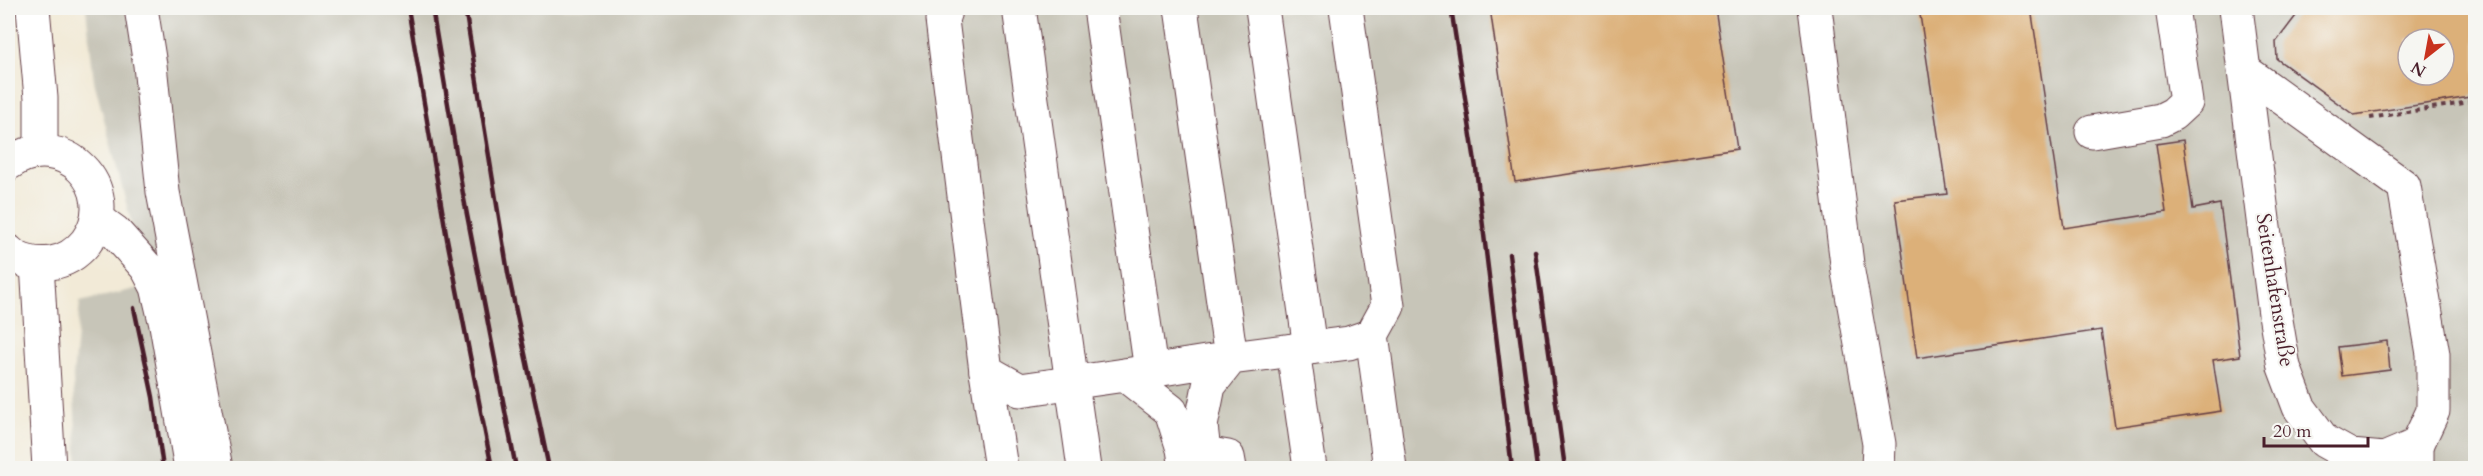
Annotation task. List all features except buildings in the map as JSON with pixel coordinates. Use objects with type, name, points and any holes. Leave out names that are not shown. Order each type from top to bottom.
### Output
[{"type":"street","points":[[33,8],[40,98],[41,151]]},
{"type":"street","points":[[141,8],[163,192],[216,468]]},
{"type":"street","points":[[946,8],[942,20],[1001,468]]},
{"type":"street","points":[[1019,8],[1084,468]]},
{"type":"street","points":[[1100,8],[1138,373],[1171,411],[1195,463]]},
{"type":"street","points":[[1182,8],[1231,358],[1209,386],[1195,463]]},
{"type":"street","points":[[1262,8],[1302,349],[1310,468]]},
{"type":"street","points":[[1346,8],[1388,306],[1372,334],[1390,468]]},
{"type":"street","points":[[1815,8],[1848,272],[1878,456],[1898,461],[1902,468]]},
{"type":"street","points":[[2092,132],[2160,120],[2173,114],[2186,102],[2172,8]]},
{"type":"street","name":"Seitenhafenstraße","points":[[2236,8],[2277,324],[2284,367],[2299,407],[2324,441],[2351,456],[2384,459],[2417,457]]},
{"type":"street","points":[[2245,71],[2404,186],[2433,354],[2433,411],[2417,457]]},
{"type":"street","points":[[8,164],[22,155],[41,151],[64,156],[80,166],[97,193],[97,219],[92,233],[81,248],[70,256],[58,262],[37,264],[24,261],[8,251]]},
{"type":"street","points":[[97,219],[115,232],[147,268],[157,287],[166,325],[191,468]]},
{"type":"street","points":[[37,264],[49,468]]},
{"type":"street","points":[[987,372],[1020,390],[1231,358],[1349,343],[1372,334]]},
{"type":"path","points":[[2320,126],[2475,101]]},
{"type":"shaded area","points":[[86,8],[2475,8],[2475,468],[78,468],[73,377],[80,302],[148,286],[94,81]]},
{"type":"railway","points":[[408,8],[447,239],[492,468]]},
{"type":"railway","points":[[432,8],[463,194],[516,468]]},
{"type":"railway","points":[[465,8],[508,273],[549,468]]},
{"type":"railway","points":[[1451,8],[1476,168],[1512,468]]},
{"type":"railway","points":[[1535,251],[1565,468]]},
{"type":"railway","points":[[1509,254],[1537,468]]},
{"type":"railway","points":[[134,308],[153,397],[163,468]]}]
